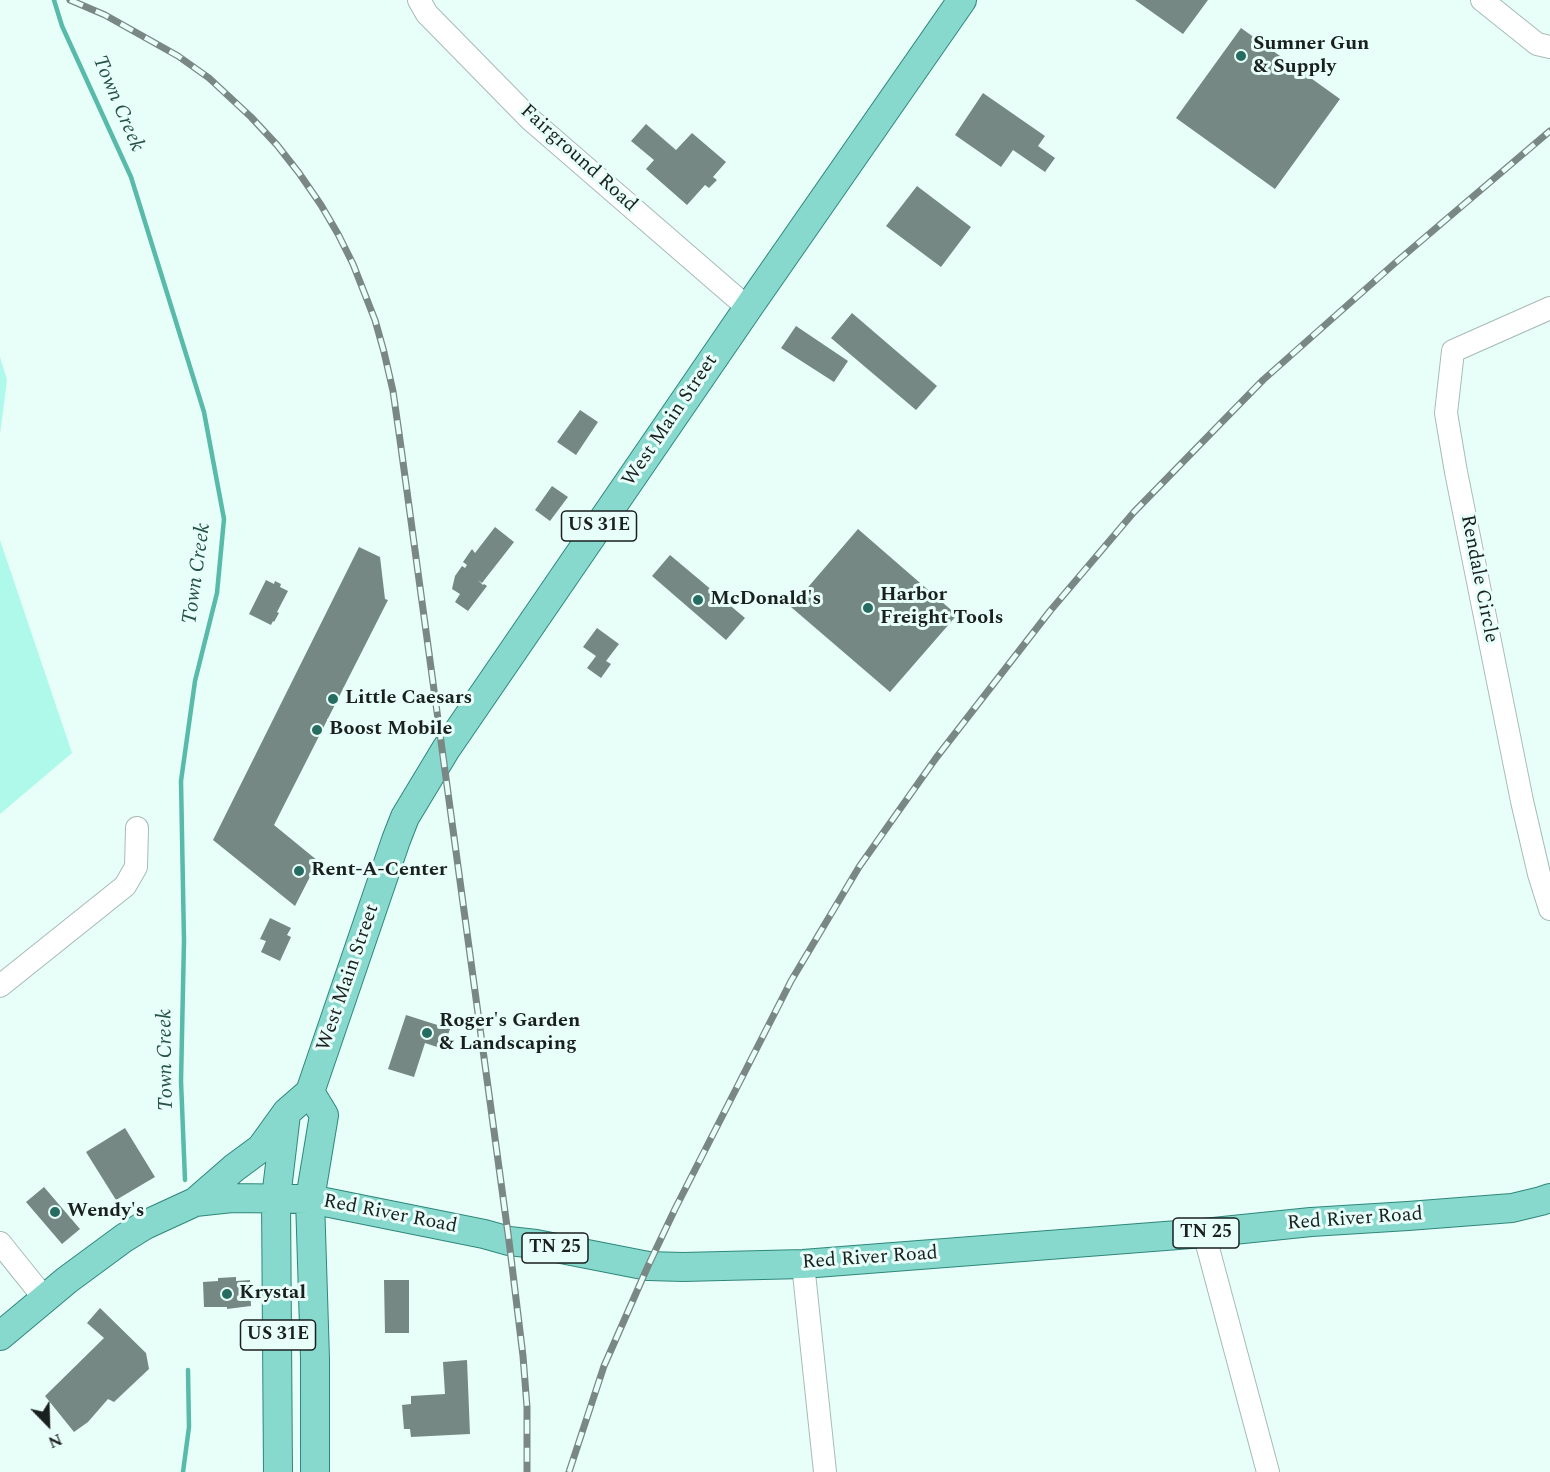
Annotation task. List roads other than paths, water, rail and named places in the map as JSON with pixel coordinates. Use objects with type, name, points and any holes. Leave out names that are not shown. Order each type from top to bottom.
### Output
[{"type":"main road","name":"West Main Street","points":[[310,1092],[405,817],[446,749],[962,0]]},
{"type":"main road","points":[[195,1202],[261,1148],[287,1112],[310,1092]]},
{"type":"main road","name":"US 31E","points":[[310,1092],[324,1115],[310,1200],[315,1359],[315,1472]]},
{"type":"main road","name":"US 31E","points":[[278,1472],[276,1198],[287,1112]]},
{"type":"main road","name":"Red River Road","points":[[195,1202],[232,1198],[310,1200],[484,1234],[508,1241],[536,1244],[648,1266],[803,1264],[1204,1233],[1311,1222],[1512,1208],[1550,1198]]},
{"type":"main road","name":"TN 25","points":[[0,1336],[67,1280],[124,1238],[195,1202]]},
{"type":"street","name":"Fairground Road","points":[[419,0],[433,20],[531,120],[748,308]]},
{"type":"street","points":[[1482,0],[1544,45]]},
{"type":"street","name":"Rendale Circle","points":[[1550,308],[1452,351],[1446,414],[1522,801],[1539,874],[1550,909]]},
{"type":"street","points":[[0,986],[125,886],[136,867],[137,828]]},
{"type":"street","points":[[1204,1233],[1268,1472]]},
{"type":"street","points":[[0,1243],[45,1299]]},
{"type":"street","points":[[803,1264],[825,1472]]},
{"type":"waterway","name":"Town Creek","points":[[54,0],[62,26],[131,177],[204,412],[224,519],[217,593],[195,681],[181,781],[184,941],[181,1081],[185,1180]]},
{"type":"waterway","name":"Town Creek","points":[[183,1472],[189,1427],[188,1370]]},
{"type":"railway","points":[[70,0],[105,15],[178,56],[209,78],[251,117],[277,145],[321,205],[353,264],[375,320],[393,391],[509,1241],[527,1407],[527,1472]]},
{"type":"railway","points":[[569,1472],[604,1366],[648,1266],[791,981],[859,867],[936,758],[1050,611],[1134,512],[1263,380],[1395,263],[1550,131]]},
{"type":"place","name":"Sumner Gun & Supply","points":[[1241,56]]},
{"type":"place","name":"McDonald's","points":[[698,600]]},
{"type":"place","name":"Harbor Freight Tools","points":[[868,608]]},
{"type":"place","name":"Little Caesars","points":[[333,699]]},
{"type":"place","name":"Boost Mobile","points":[[317,730]]},
{"type":"place","name":"Rent-A-Center","points":[[299,871]]},
{"type":"place","name":"Roger's Garden & Landscaping","points":[[427,1033]]},
{"type":"place","name":"Wendy's","points":[[55,1212]]},
{"type":"place","name":"Krystal","points":[[227,1294]]}]
